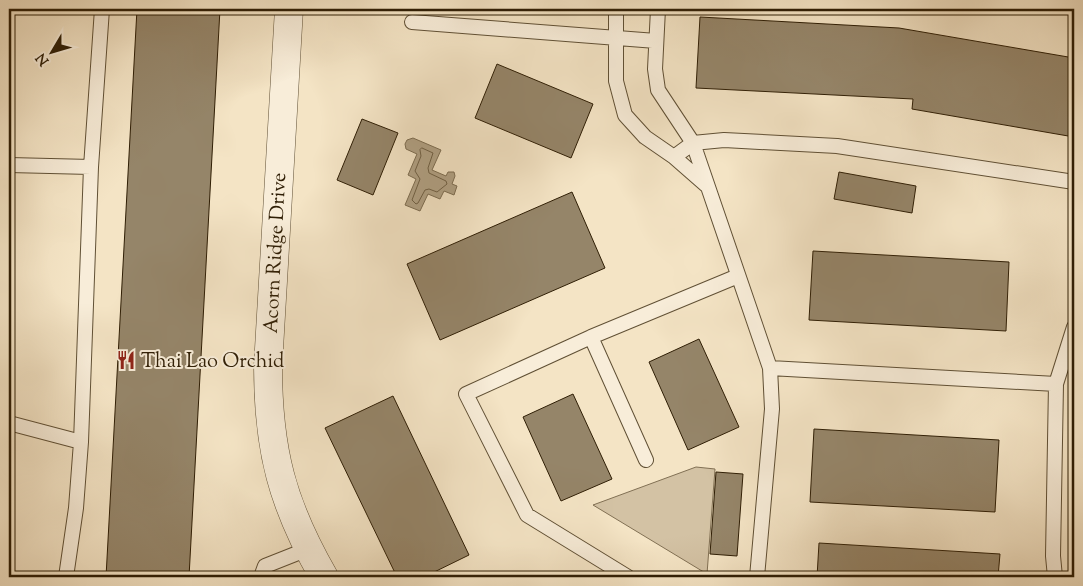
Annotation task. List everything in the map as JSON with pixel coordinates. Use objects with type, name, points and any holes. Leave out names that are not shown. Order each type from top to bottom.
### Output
[{"type":"street","name":"Acorn Ridge Drive","points":[[289,9],[268,356],[268,404],[272,442],[280,479],[292,515],[324,577]]},
{"type":"lane","points":[[66,577],[76,508],[81,442],[90,167],[102,9]]},
{"type":"lane","points":[[616,9],[616,81],[625,115],[645,137],[674,157],[707,186]]},
{"type":"lane","points":[[658,9],[655,69],[658,90],[693,143],[770,368],[772,409],[756,577]]},
{"type":"lane","points":[[412,22],[656,41]]},
{"type":"lane","points":[[674,157],[693,143],[724,140],[837,146],[1074,182]]},
{"type":"lane","points":[[9,165],[90,167]]},
{"type":"lane","points":[[628,577],[527,515],[466,394],[591,337],[738,276]]},
{"type":"lane","points":[[1055,577],[1053,556],[1056,384],[1074,327]]},
{"type":"lane","points":[[591,337],[646,460]]},
{"type":"lane","points":[[770,368],[1056,384]]},
{"type":"lane","points":[[9,422],[81,442]]},
{"type":"lane","points":[[261,577],[265,566],[308,549]]},
{"type":"shaded area","points":[[696,467],[715,469],[707,574],[593,505]]},
{"type":"water","points":[[413,138],[441,150],[432,170],[446,176],[448,172],[454,172],[455,176],[452,184],[457,186],[454,195],[444,191],[440,199],[428,194],[420,211],[405,205],[416,179],[408,175],[417,154],[406,149],[405,144],[407,140]]},
{"type":"building","points":[[137,9],[220,9],[189,577],[106,577]]},
{"type":"building","points":[[700,17],[899,28],[1074,58],[1074,137],[912,109],[913,99],[696,88]]},
{"type":"building","points":[[497,64],[593,104],[571,158],[475,118]]},
{"type":"building","points":[[362,119],[398,133],[373,195],[337,180]]},
{"type":"building","points":[[839,172],[916,186],[912,213],[834,199]]},
{"type":"building","points":[[572,192],[605,268],[440,340],[407,264]]},
{"type":"building","points":[[813,251],[1009,262],[1006,331],[809,320]]},
{"type":"building","points":[[699,339],[739,427],[688,450],[649,362]]},
{"type":"building","points":[[573,394],[612,479],[561,501],[523,417]]},
{"type":"building","points":[[393,396],[469,555],[424,577],[397,577],[325,428]]},
{"type":"building","points":[[814,429],[999,440],[995,512],[810,502]]},
{"type":"building","points":[[716,472],[743,474],[737,556],[710,554]]},
{"type":"building","points":[[819,543],[1000,554],[998,577],[817,577]]},
{"type":"place","name":"Thai Lao Orchid","points":[[126,360]]}]
